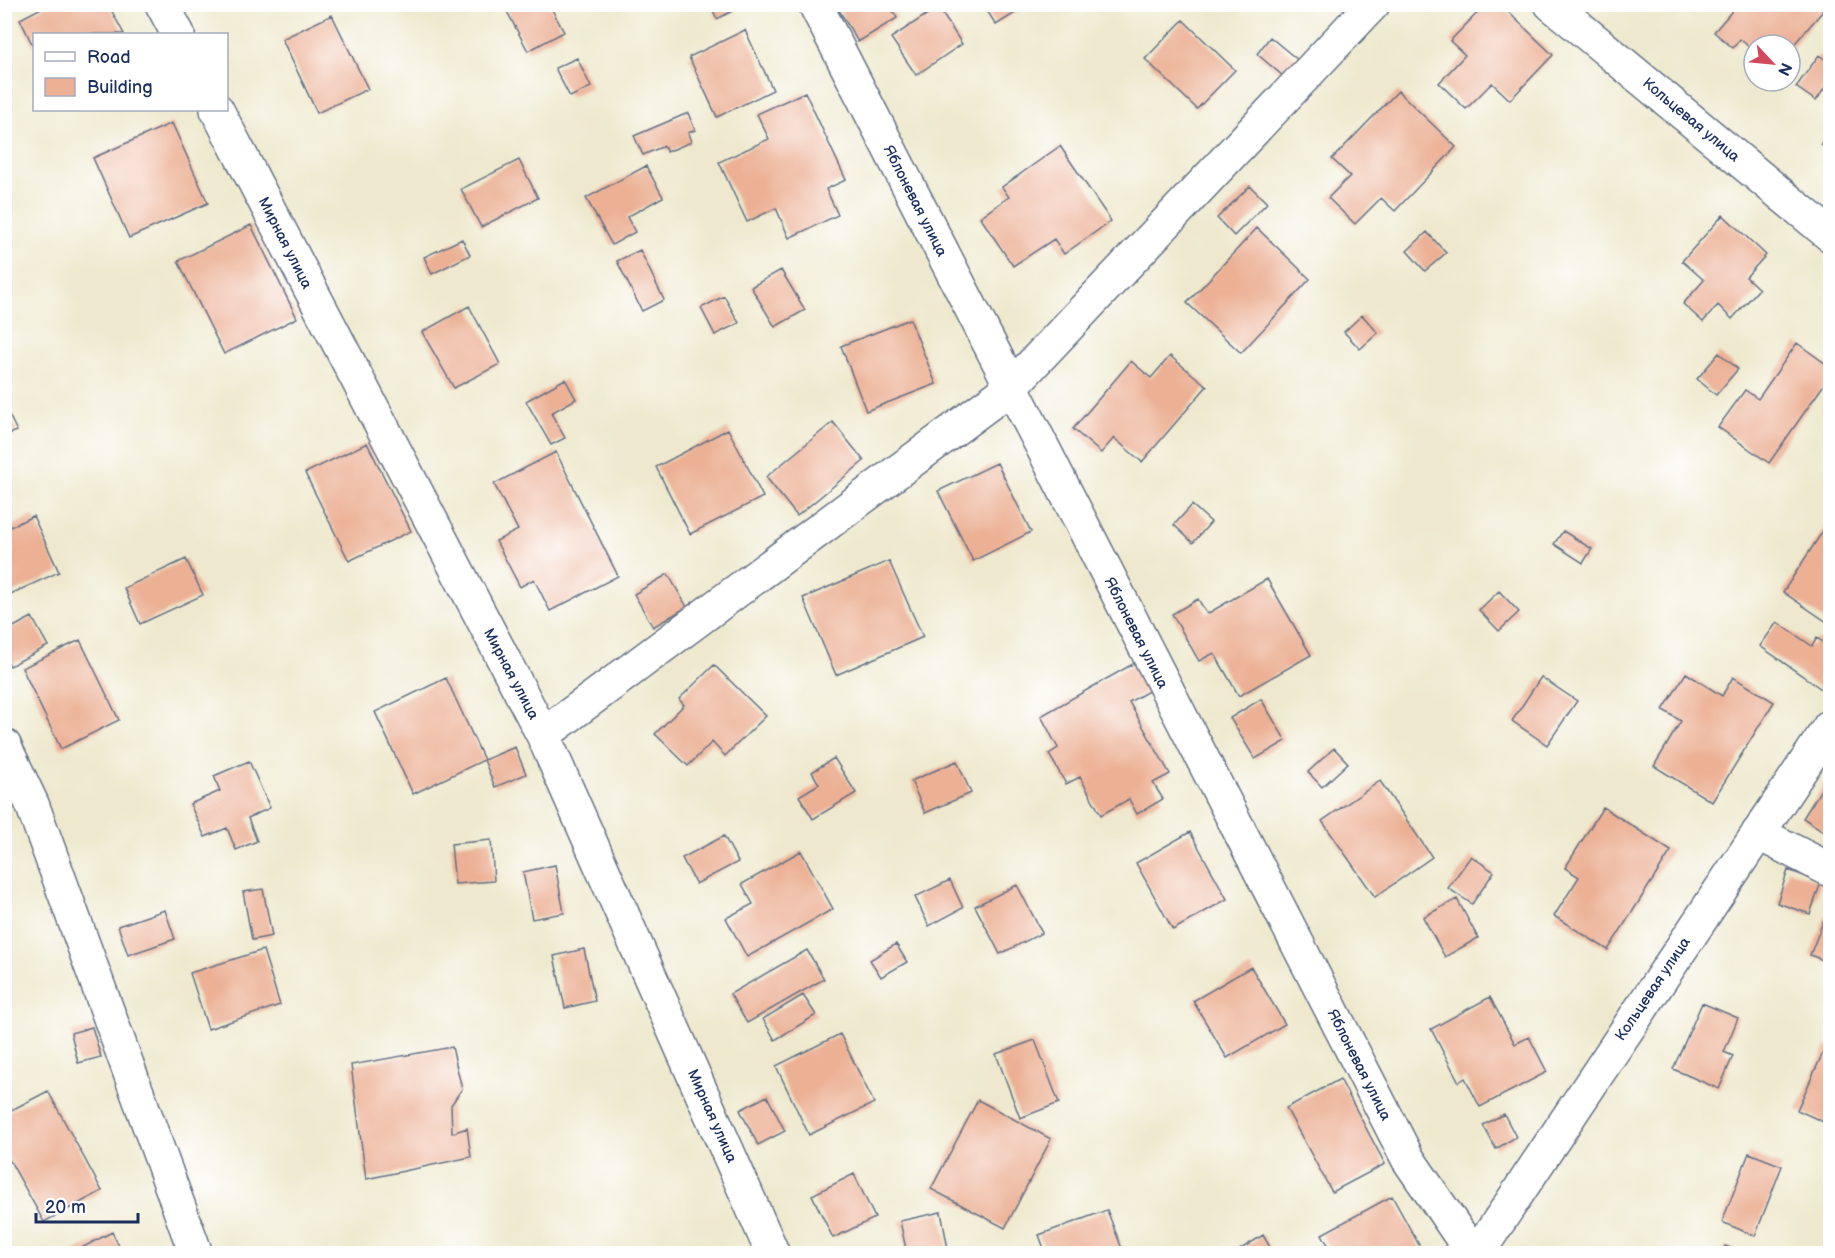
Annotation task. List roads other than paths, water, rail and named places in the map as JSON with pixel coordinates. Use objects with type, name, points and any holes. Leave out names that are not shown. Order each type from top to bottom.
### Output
[{"type":"street","points":[[162,4],[177,33]]},
{"type":"street","name":"Яблоневая улица","points":[[814,4],[1408,1159],[1473,1254]]},
{"type":"street","points":[[543,735],[1010,388],[1372,4]]},
{"type":"street","name":"Кольцевая улица","points":[[1551,4],[1830,235]]},
{"type":"street","name":"Мирная улица","points":[[218,111],[543,735],[773,1254]]},
{"type":"street","name":"Кольцевая улица","points":[[1477,1254],[1830,726]]},
{"type":"street","points":[[4,745],[32,804],[196,1254]]},
{"type":"street","points":[[1758,833],[1830,870]]}]
